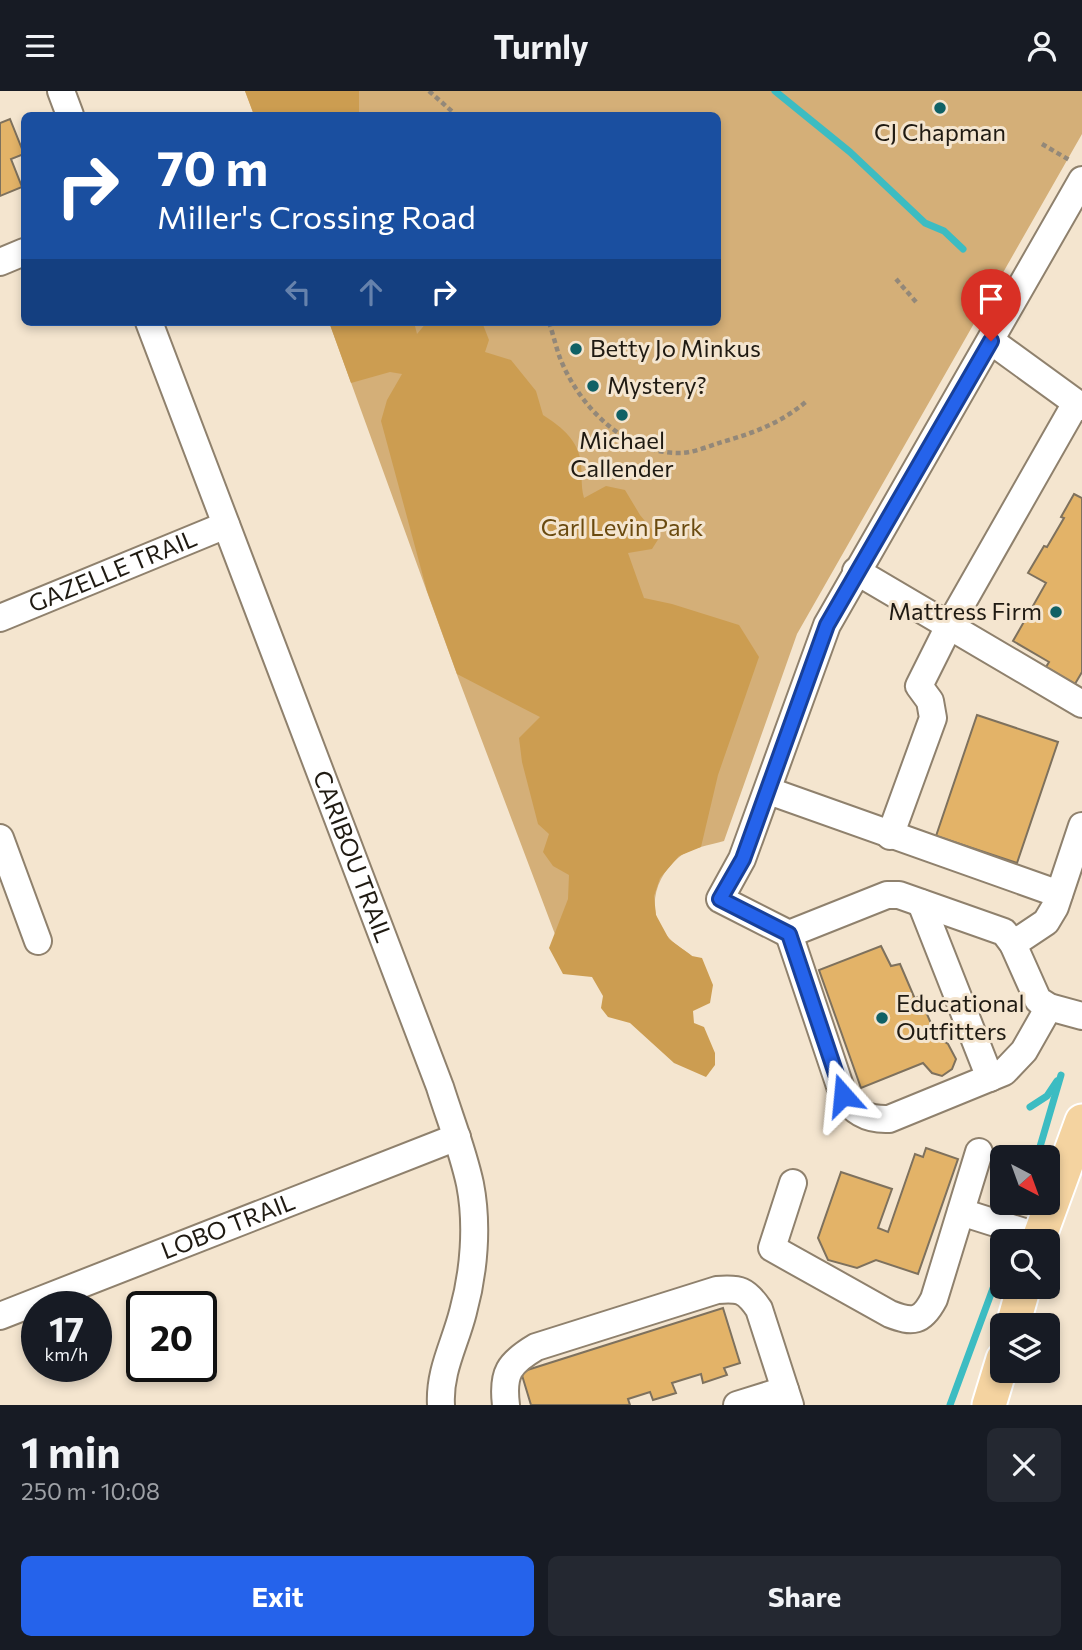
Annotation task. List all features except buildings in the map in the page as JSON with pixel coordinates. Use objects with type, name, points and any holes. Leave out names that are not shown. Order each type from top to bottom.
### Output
[{"type":"main road","points":[[1043,1229],[1082,1121]]},
{"type":"main road","points":[[989,1405],[996,1383]]},
{"type":"street","points":[[61,91],[69,112]]},
{"type":"street","points":[[1049,1007],[1014,1064],[1004,1072],[889,1119],[877,1120],[850,1107],[843,1095],[789,934],[720,899],[743,859],[827,625],[991,341],[1074,213],[1082,180]]},
{"type":"street","points":[[0,262],[21,253]]},
{"type":"street","name":"CARIBOU TRAIL","points":[[151,326],[440,1087],[470,1185],[474,1226],[473,1263],[464,1311],[445,1366],[440,1393],[441,1405]]},
{"type":"street","points":[[890,836],[933,718],[930,701],[919,686],[949,626],[1079,405],[991,341]]},
{"type":"street","name":"GAZELLE TRAIL","points":[[0,618],[226,525]]},
{"type":"street","points":[[856,571],[1082,704]]},
{"type":"street","points":[[769,791],[1059,894]]},
{"type":"street","points":[[1013,944],[1046,922],[1055,907],[1082,827]]},
{"type":"street","points":[[0,838],[38,941]]},
{"type":"street","points":[[789,934],[887,895],[899,895],[1004,932],[1013,944],[1038,1000],[1049,1007],[1082,1016]]},
{"type":"street","points":[[921,903],[990,1078]]},
{"type":"street","name":"LOBO TRAIL","points":[[0,1316],[457,1137]]},
{"type":"street","points":[[793,1183],[772,1248],[904,1320],[916,1319],[927,1312],[934,1299],[979,1152]]},
{"type":"street","points":[[961,1212],[1010,1229]]},
{"type":"street","points":[[506,1405],[511,1364],[536,1347],[718,1290],[736,1288],[751,1297],[759,1309],[788,1398],[737,1405]]},
{"type":"path","points":[[429,91],[453,112]]},
{"type":"path","points":[[1041,144],[1082,167]]},
{"type":"path","points":[[896,279],[916,302]]},
{"type":"path","points":[[550,326],[560,358],[582,397],[610,427],[642,446],[683,453],[694,450],[753,433],[793,413],[808,400]]},
{"type":"green space","name":"Carl Levin Park","points":[[245,91],[1082,91],[1082,134],[797,634],[724,841],[700,847],[678,858],[669,867],[658,887],[655,897],[657,919],[672,941],[692,956],[567,966],[459,680],[330,326],[721,326],[721,112],[253,112]]},
{"type":"green space","points":[[245,91],[359,91],[359,112],[253,112]]},
{"type":"green space","points":[[330,326],[415,326],[417,334],[424,326],[484,326],[489,340],[485,352],[511,360],[536,391],[543,415],[561,428],[575,444],[581,463],[584,498],[606,486],[625,490],[640,515],[659,538],[652,549],[628,553],[644,598],[739,625],[759,657],[718,775],[701,847],[679,856],[660,878],[654,896],[656,915],[669,939],[692,956],[702,958],[713,985],[710,1003],[693,1011],[694,1023],[704,1027],[715,1053],[715,1065],[706,1077],[674,1063],[630,1023],[608,1017],[601,1008],[603,996],[592,977],[563,974],[549,948],[568,899],[569,875],[553,866],[543,852],[549,834],[538,824],[522,762],[519,738],[540,717],[457,674],[427,591],[381,421],[387,400],[402,374],[390,372],[351,383]]},
{"type":"waterway","points":[[775,91],[850,152],[925,223],[944,231],[963,249]]},
{"type":"waterway","points":[[1041,1145],[1061,1075]]},
{"type":"waterway","points":[[1030,1107],[1047,1096],[1057,1081]]},
{"type":"waterway","points":[[950,1405],[990,1297]]},
{"type":"place","name":"CJ Chapman","points":[[940,108]]},
{"type":"place","name":"Betty Jo Minkus","points":[[576,349]]},
{"type":"place","name":"Mystery?","points":[[593,386]]},
{"type":"place","name":"Michael Callender","points":[[622,415]]},
{"type":"place","name":"Mattress Firm","points":[[1056,612]]},
{"type":"place","name":"Educational Outfitters","points":[[882,1018]]},
{"type":"route","points":[[843,1095],[789,934],[720,899],[743,859],[827,625],[991,341]]}]
